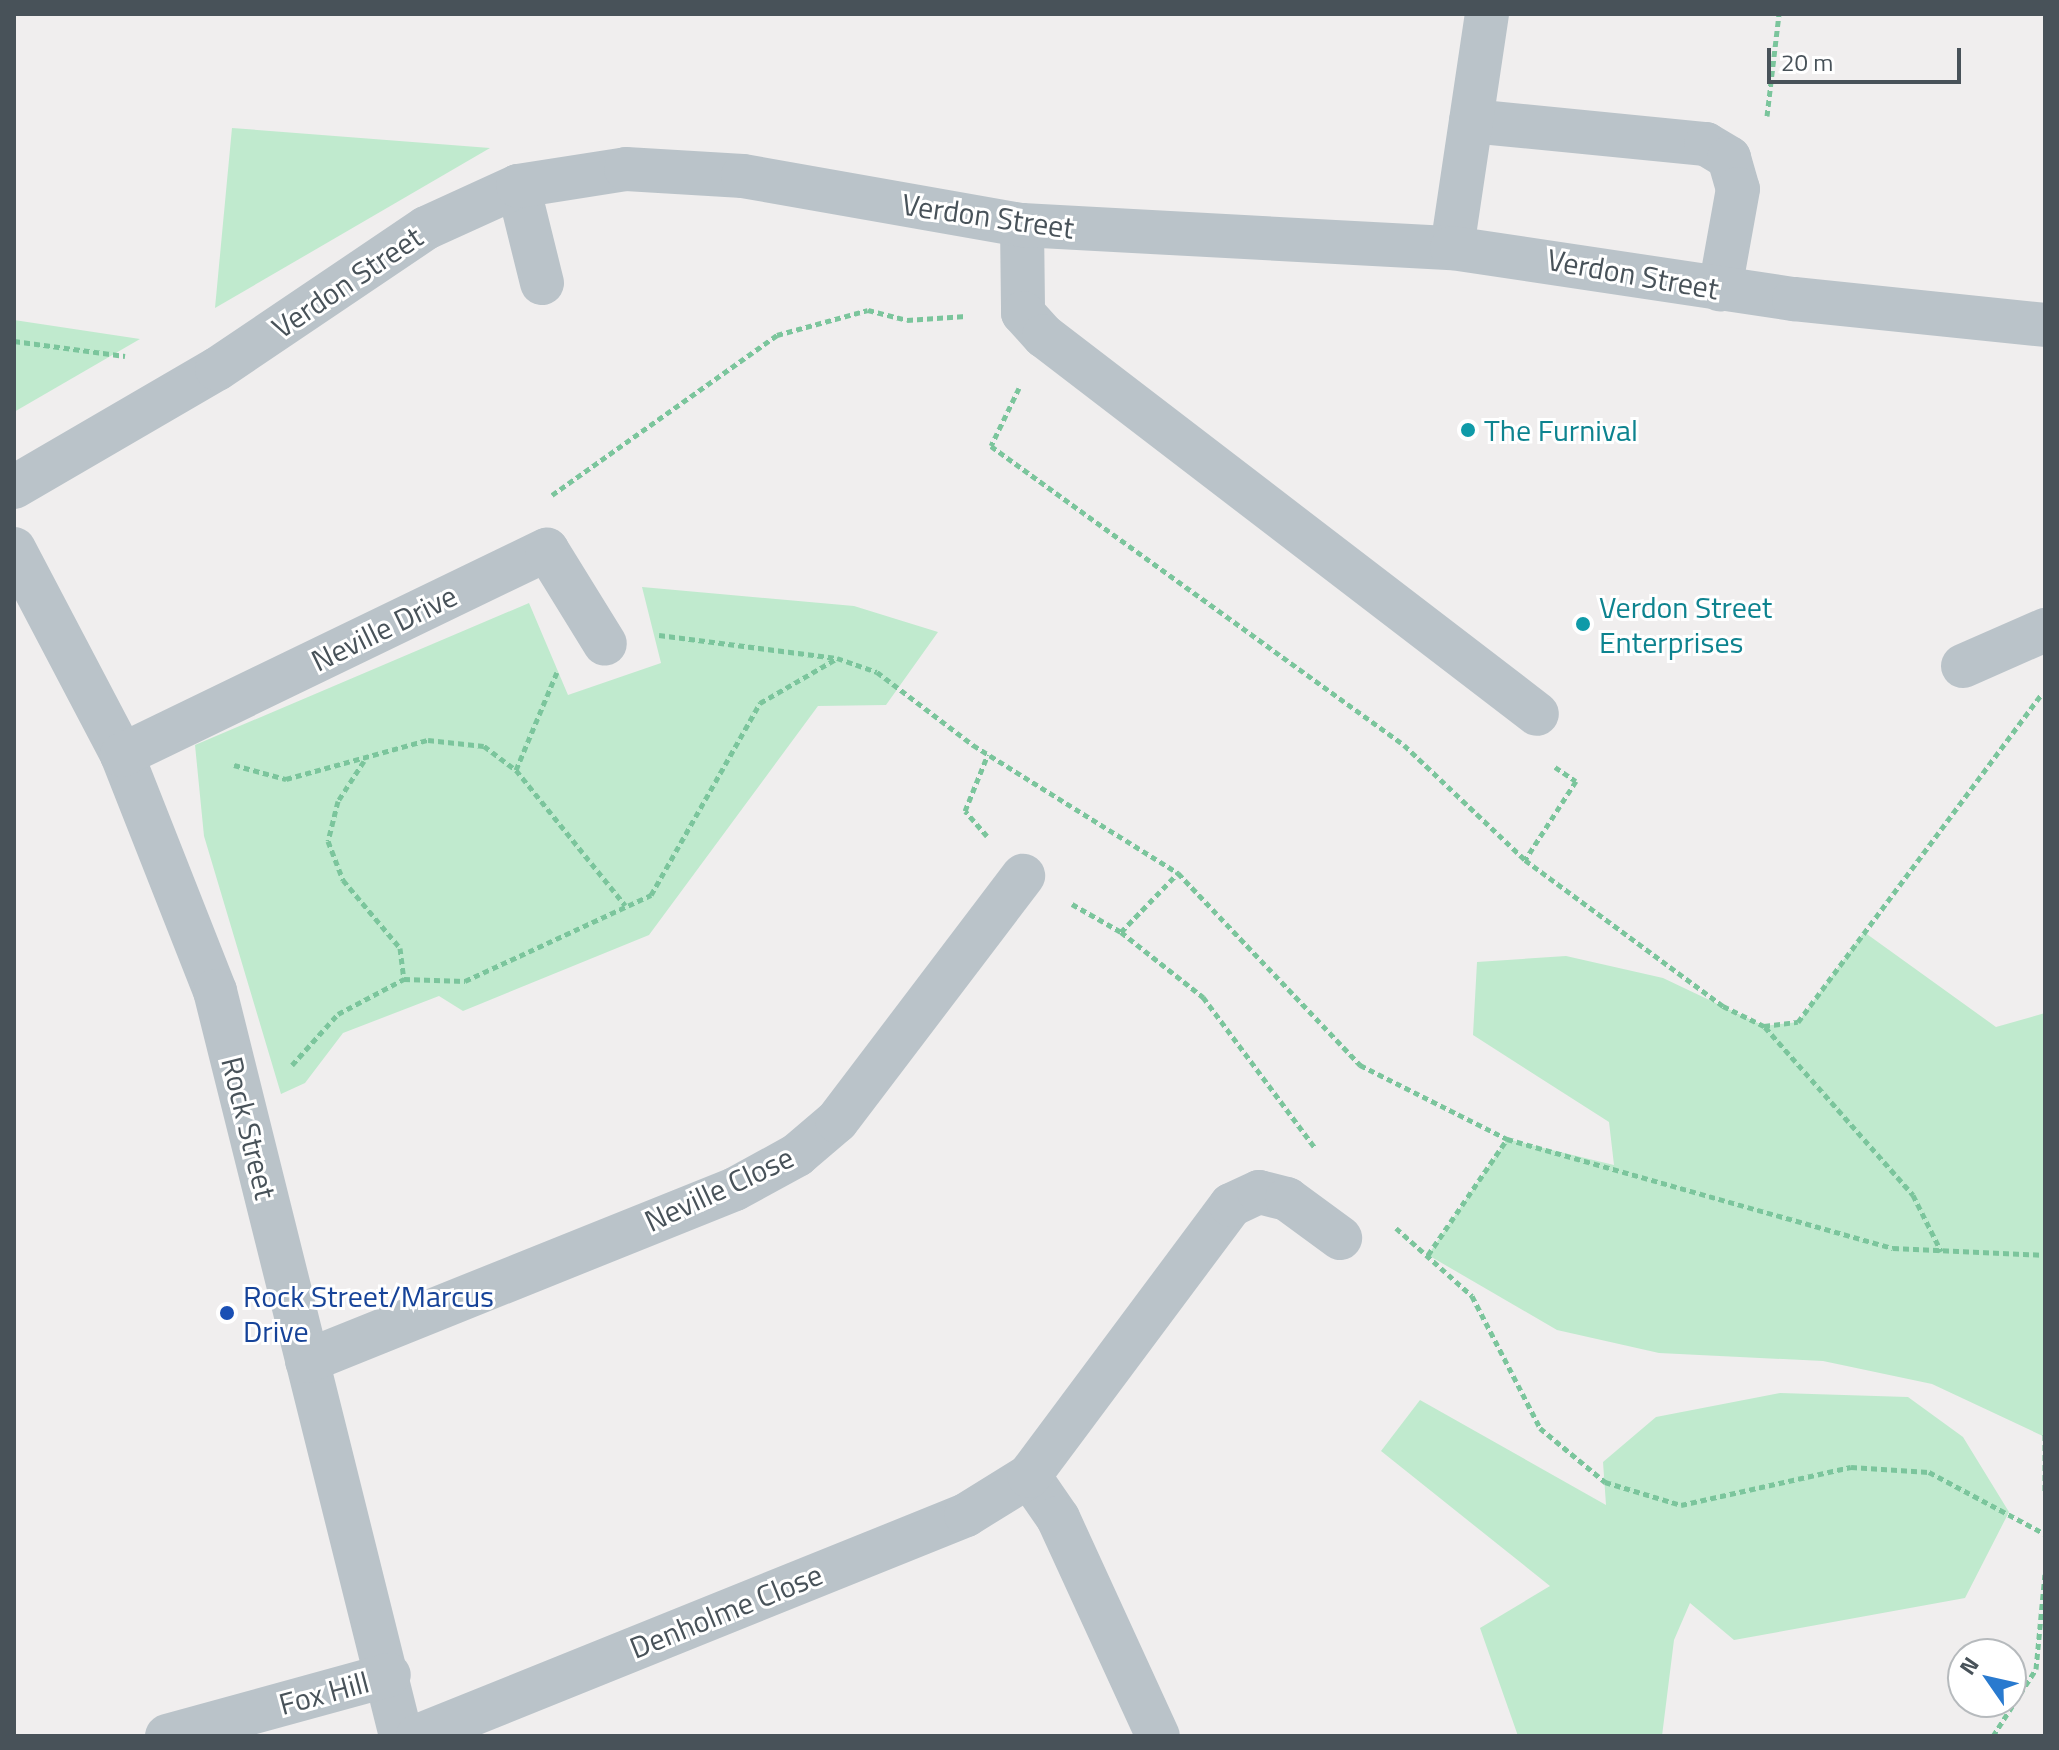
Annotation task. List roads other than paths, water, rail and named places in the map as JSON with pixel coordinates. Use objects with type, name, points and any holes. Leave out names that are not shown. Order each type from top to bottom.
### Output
[{"type":"street","points":[[1452,248],[1487,14]]},
{"type":"street","points":[[1471,121],[1706,144],[1729,158],[1738,189],[1720,289]]},
{"type":"street","name":"Verdon Street","points":[[14,487],[217,369],[426,228],[518,186],[626,169],[743,176],[1022,225],[1452,248],[1599,264],[1720,289],[2045,325]]},
{"type":"street","points":[[518,186],[542,283]]},
{"type":"street","points":[[1022,225],[1023,313],[1044,336],[1537,714]]},
{"type":"street","name":"Rock Street","points":[[14,549],[122,755],[215,991],[389,1675],[401,1736]]},
{"type":"street","name":"Neville Drive","points":[[122,755],[547,550],[605,644]]},
{"type":"street","points":[[1963,666],[2045,630]]},
{"type":"street","name":"Neville Close","points":[[307,1361],[735,1189],[797,1155],[837,1121],[1023,876]]},
{"type":"street","name":"Denholme Close","points":[[418,1736],[966,1515],[1029,1476],[1231,1205],[1259,1192],[1287,1199],[1340,1238]]},
{"type":"street","points":[[1029,1476],[1058,1518],[1158,1736]]},
{"type":"street","name":"Fox Hill","points":[[167,1736],[389,1675]]},
{"type":"place","name":"The Furnival","points":[[1468,430]]},
{"type":"place","name":"Verdon Street Enterprises","points":[[1583,624]]},
{"type":"place","name":"Rock Street/Marcus Drive","points":[[227,1313]]}]
